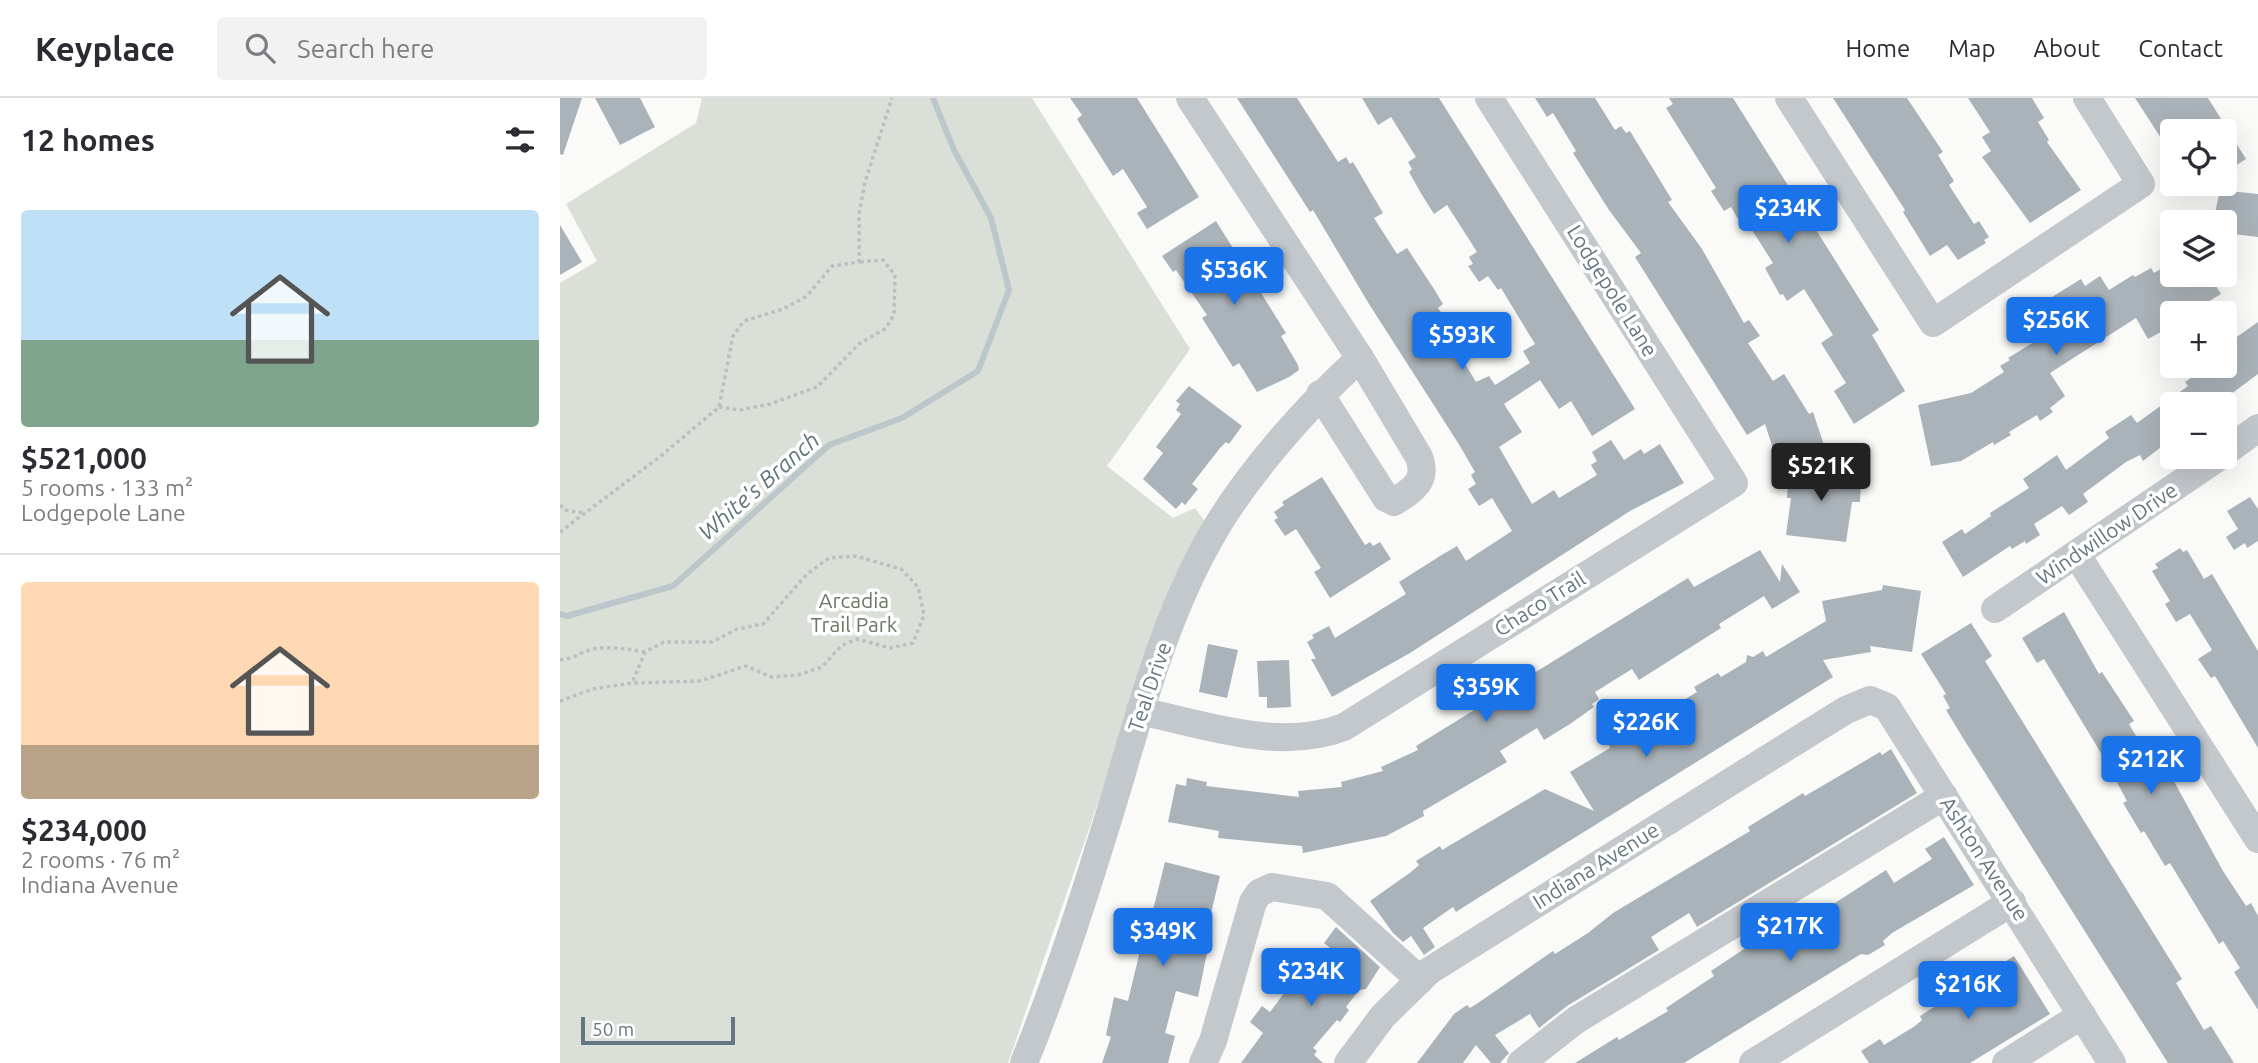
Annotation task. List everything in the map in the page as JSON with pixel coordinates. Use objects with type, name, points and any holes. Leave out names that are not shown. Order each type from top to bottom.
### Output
[{"type":"street","points":[[1191,98],[1360,358],[1424,470],[1422,480],[1394,502],[1386,498],[1320,394]]},
{"type":"street","name":"Lodgepole Lane","points":[[1489,98],[1734,483]]},
{"type":"street","points":[[1789,98],[1933,323],[2141,184],[2087,98]]},
{"type":"street","name":"Teal Drive","points":[[1024,1063],[1072,938],[1140,712],[1181,599],[1207,543],[1226,512],[1320,394],[1360,358]]},
{"type":"street","points":[[2237,443],[2258,428]]},
{"type":"street","name":"Windwillow Drive","points":[[1995,609],[2202,469]]},
{"type":"street","name":"Chaco Trail","points":[[1140,712],[1267,737],[1323,735],[1344,727],[1734,483]]},
{"type":"street","points":[[2077,555],[2258,839]]},
{"type":"street","name":"Ashton Avenue","points":[[1870,700],[1887,707],[2112,1063]]},
{"type":"street","name":"Indiana Avenue","points":[[1348,1063],[1383,1016],[1429,971],[1846,710],[1870,700]]},
{"type":"street","points":[[1521,1063],[1576,1020],[1944,796]]},
{"type":"street","points":[[1203,1063],[1213,1041],[1253,902],[1259,893],[1272,887],[1327,896],[1420,980]]},
{"type":"street","points":[[1754,1063],[2012,902]]},
{"type":"street","points":[[2006,1063],[2082,1015]]},
{"type":"path","points":[[859,262],[859,214],[865,182],[891,98]]},
{"type":"path","points":[[560,532],[719,407],[733,336],[744,321],[783,309],[807,296],[832,266],[883,260],[895,275],[894,315],[886,328],[859,344],[817,387],[770,404],[739,410],[719,407]]},
{"type":"path","points":[[560,505],[565,510],[585,513]]},
{"type":"path","points":[[560,660],[572,659],[590,650],[613,647],[645,652],[664,642],[712,642],[737,629],[763,624],[807,574],[829,558],[855,556],[901,569],[918,587],[924,615],[913,643],[890,648],[857,639],[841,646],[822,667],[798,675],[771,677],[746,666],[700,681],[632,683],[593,689],[560,701]]},
{"type":"path","points":[[632,683],[645,652]]},
{"type":"green space","name":"Arcadia Trail Park","points":[[702,98],[1032,98],[1190,349],[1107,466],[1173,518],[1195,508],[1206,523],[1164,612],[1008,1063],[560,1063],[560,283],[597,261],[566,204],[696,123]]},
{"type":"building","points":[[560,98],[582,98],[563,155],[560,154]]},
{"type":"building","points":[[595,98],[640,98],[655,127],[620,145]]},
{"type":"building","points":[[1070,98],[1137,98],[1199,197],[1147,229],[1137,213],[1147,207],[1123,169],[1113,176],[1077,119],[1082,115]]},
{"type":"building","points":[[1237,98],[1297,98],[1338,162],[1346,157],[1350,164],[1353,162],[1383,213],[1374,218],[1397,254],[1407,248],[1434,289],[1443,304],[1438,308],[1459,339],[1453,344],[1476,382],[1489,376],[1495,385],[1530,363],[1523,351],[1535,344],[1501,288],[1498,290],[1488,276],[1479,282],[1468,266],[1473,264],[1469,257],[1477,252],[1447,205],[1434,214],[1409,172],[1412,169],[1408,162],[1416,157],[1391,117],[1378,125],[1362,98],[1439,98],[1635,409],[1592,436],[1571,401],[1559,409],[1540,380],[1504,404],[1522,432],[1499,447],[1532,504],[1554,490],[1559,498],[1597,475],[1591,465],[1597,461],[1592,452],[1611,440],[1624,460],[1641,449],[1644,454],[1660,444],[1684,483],[1630,511],[1410,653],[1332,697],[1311,659],[1316,659],[1307,642],[1314,638],[1312,635],[1329,626],[1335,638],[1406,594],[1399,582],[1440,556],[1457,546],[1466,561],[1512,531],[1492,498],[1479,506],[1468,489],[1476,484],[1471,475],[1475,472],[1460,446],[1369,304],[1313,210],[1310,212]]},
{"type":"building","points":[[1535,98],[1595,98],[1615,130],[1621,126],[1626,133],[1630,131],[1672,200],[1668,202],[1702,249],[1744,323],[1749,320],[1760,336],[1748,343],[1773,381],[1784,374],[1809,414],[1813,412],[1824,445],[1777,461],[1765,424],[1747,435],[1635,257],[1641,253],[1609,210],[1573,153],[1576,151],[1553,113],[1547,117]]},
{"type":"building","points":[[1669,98],[1733,98],[1879,330],[1872,335],[1905,391],[1854,424],[1834,391],[1846,383],[1821,343],[1833,335],[1804,289],[1787,301],[1783,294],[1780,295],[1765,268],[1773,263],[1743,216],[1738,219],[1731,207],[1724,211],[1711,191],[1716,188],[1666,108],[1673,104]]},
{"type":"building","points":[[1833,98],[1907,98],[1943,152],[1938,155],[1954,181],[1949,185],[1974,224],[1979,221],[1989,237],[1984,240],[1986,243],[1958,260],[1947,245],[1930,256],[1903,212],[1905,210]]},
{"type":"building","points":[[1968,98],[2032,98],[2044,118],[2038,122],[2049,140],[2047,142],[2081,190],[2030,223],[1982,157],[1991,151],[1982,137],[1990,132]]},
{"type":"building","points":[[2135,98],[2208,98],[2221,119],[2160,119],[2160,137]]},
{"type":"building","points":[[2237,145],[2246,159],[2237,165]]},
{"type":"building","points":[[2237,192],[2258,194],[2258,237],[2237,235],[2237,210],[2216,210],[2219,196],[2237,196]]},
{"type":"building","points":[[1216,221],[1286,333],[1281,336],[1298,365],[1299,370],[1289,377],[1257,392],[1239,363],[1233,367],[1202,318],[1207,315],[1176,270],[1173,272],[1162,256]]},
{"type":"building","points":[[560,225],[582,262],[560,275]]},
{"type":"building","points":[[2151,268],[2154,273],[2160,269],[2160,287],[2217,287],[2221,294],[2209,301],[2160,301],[2160,332],[2148,339],[2136,318],[2050,373],[2065,396],[2050,408],[2053,412],[2040,421],[2037,415],[2009,432],[2011,435],[1961,461],[1931,466],[1918,405],[1971,393],[2004,372],[2000,366],[2010,360],[2008,358],[2039,339],[2026,318],[2041,309],[2039,305],[2081,279],[2085,286],[2100,276],[2109,290],[2133,275],[2135,277]]},
{"type":"building","points":[[2258,322],[2258,374],[2234,392],[2180,392],[2188,386],[2185,382],[2191,378],[2237,378],[2237,337]]},
{"type":"building","points":[[1189,386],[1242,426],[1229,444],[1226,442],[1220,448],[1192,484],[1198,489],[1185,505],[1182,502],[1176,509],[1143,479],[1163,453],[1156,447],[1181,414],[1176,410],[1180,404],[1176,401]]},
{"type":"building","points":[[2160,406],[2160,448],[2143,461],[2140,455],[2126,462],[2083,494],[2088,502],[2069,515],[2062,506],[2034,524],[2040,535],[2026,544],[2025,541],[2012,549],[2010,546],[1963,577],[1942,542],[1962,529],[1965,534],[1991,516],[1990,513],[2029,488],[2023,479],[2057,455],[2066,470],[2109,438],[2105,432],[2131,415],[2137,423]]},
{"type":"building","points":[[1789,468],[1852,472],[1852,479],[1861,479],[1860,502],[1852,502],[1846,542],[1786,535],[1791,498],[1787,498]]},
{"type":"building","points":[[1322,477],[1365,545],[1370,542],[1373,546],[1380,542],[1391,559],[1330,598],[1314,572],[1321,568],[1296,529],[1285,536],[1274,520],[1278,518],[1274,512],[1284,505],[1282,502]]},
{"type":"building","points":[[2250,497],[2258,509],[2258,541],[2247,548],[2245,543],[2234,550],[2226,537],[2238,529],[2227,511]]},
{"type":"building","points":[[2180,548],[2183,552],[2187,550],[2204,579],[2212,574],[2258,651],[2258,748],[2215,676],[2211,678],[2198,659],[2212,650],[2190,614],[2176,622],[2165,604],[2170,601],[2152,571],[2158,568],[2155,564]]},
{"type":"building","points":[[1760,550],[1780,582],[1782,564],[1800,592],[1772,609],[1764,596],[1719,624],[1721,628],[1639,680],[1632,669],[1595,692],[1599,699],[1592,704],[1594,707],[1570,724],[1544,740],[1537,728],[1500,751],[1507,762],[1423,811],[1424,816],[1386,836],[1303,853],[1302,846],[1218,838],[1219,831],[1168,822],[1176,784],[1186,786],[1187,778],[1207,782],[1206,786],[1299,797],[1298,791],[1342,787],[1341,782],[1383,771],[1381,767],[1418,750],[1416,746],[1688,578],[1694,587]]},
{"type":"building","points":[[1883,585],[1921,591],[1912,652],[1870,646],[1871,652],[1823,660],[1833,677],[1456,912],[1453,907],[1423,928],[1435,947],[1424,955],[1411,936],[1403,942],[1393,933],[1370,901],[1411,872],[1419,865],[1416,861],[1440,846],[1442,850],[1545,789],[1594,811],[1570,772],[1610,748],[1606,737],[1663,703],[1667,710],[1697,692],[1694,687],[1718,673],[1721,677],[1746,662],[1747,655],[1753,657],[1763,651],[1766,657],[1826,621],[1822,601],[1882,590]]},
{"type":"building","points":[[2064,612],[2099,674],[2102,672],[2134,721],[2129,724],[2161,779],[2170,774],[2223,871],[2246,906],[2251,903],[2258,916],[2258,1010],[2234,972],[2240,968],[2223,941],[2219,944],[2170,863],[2165,866],[2144,831],[2141,833],[2123,803],[2127,801],[2104,758],[2044,659],[2037,663],[2022,638]]},
{"type":"building","points":[[1971,623],[1992,656],[1985,661],[2182,979],[2176,983],[2204,1030],[2211,1026],[2234,1063],[2168,1063],[1946,710],[1950,708],[1943,696],[1946,694],[1921,654]]},
{"type":"building","points":[[1208,644],[1238,650],[1227,698],[1199,692]]},
{"type":"building","points":[[1289,660],[1291,707],[1267,708],[1267,697],[1259,697],[1257,661]]},
{"type":"building","points":[[1891,749],[1917,793],[1697,927],[1689,913],[1651,937],[1659,950],[1567,1006],[1539,1028],[1530,1014],[1495,1035],[1509,1053],[1500,1063],[1491,1063],[1476,1045],[1463,1063],[1417,1063],[1454,1014],[1467,1005],[1470,1008],[1478,1003],[1553,951],[1555,954],[1588,933],[1613,913],[1750,831],[1748,827],[1803,793],[1805,796],[1880,752],[1882,755]]},
{"type":"building","points":[[1944,837],[1974,885],[1892,933],[1883,941],[1885,945],[1868,955],[1861,954],[1684,1063],[1575,1063],[1617,1037],[1619,1040],[1668,1011],[1666,1008],[1714,976],[1711,971],[1762,937],[1765,943],[1820,910],[1821,912],[1886,870],[1894,883],[1932,859],[1925,849]]},
{"type":"building","points":[[1165,862],[1220,876],[1211,913],[1205,911],[1196,945],[1208,948],[1198,997],[1176,991],[1165,1033],[1175,1036],[1168,1063],[1102,1063],[1111,1037],[1106,1035],[1114,997],[1128,1001],[1149,913],[1152,914]]},
{"type":"building","points":[[1336,927],[1380,967],[1366,989],[1359,990],[1346,1007],[1349,1010],[1340,1022],[1337,1020],[1313,1048],[1317,1051],[1314,1055],[1323,1063],[1241,1063],[1263,1033],[1250,1022],[1262,1006],[1270,1012],[1297,976],[1317,990],[1342,958],[1324,943]]},
{"type":"building","points":[[2014,956],[2050,1014],[1970,1063],[1869,1063],[1861,1051],[1880,1039],[1884,1045],[1915,1026],[1922,1020],[1920,1016]]},
{"type":"waterway","name":"White's Branch","points":[[560,614],[567,616],[673,586],[829,445],[902,418],[978,371],[1009,290],[991,218],[954,150],[933,98]]}]
